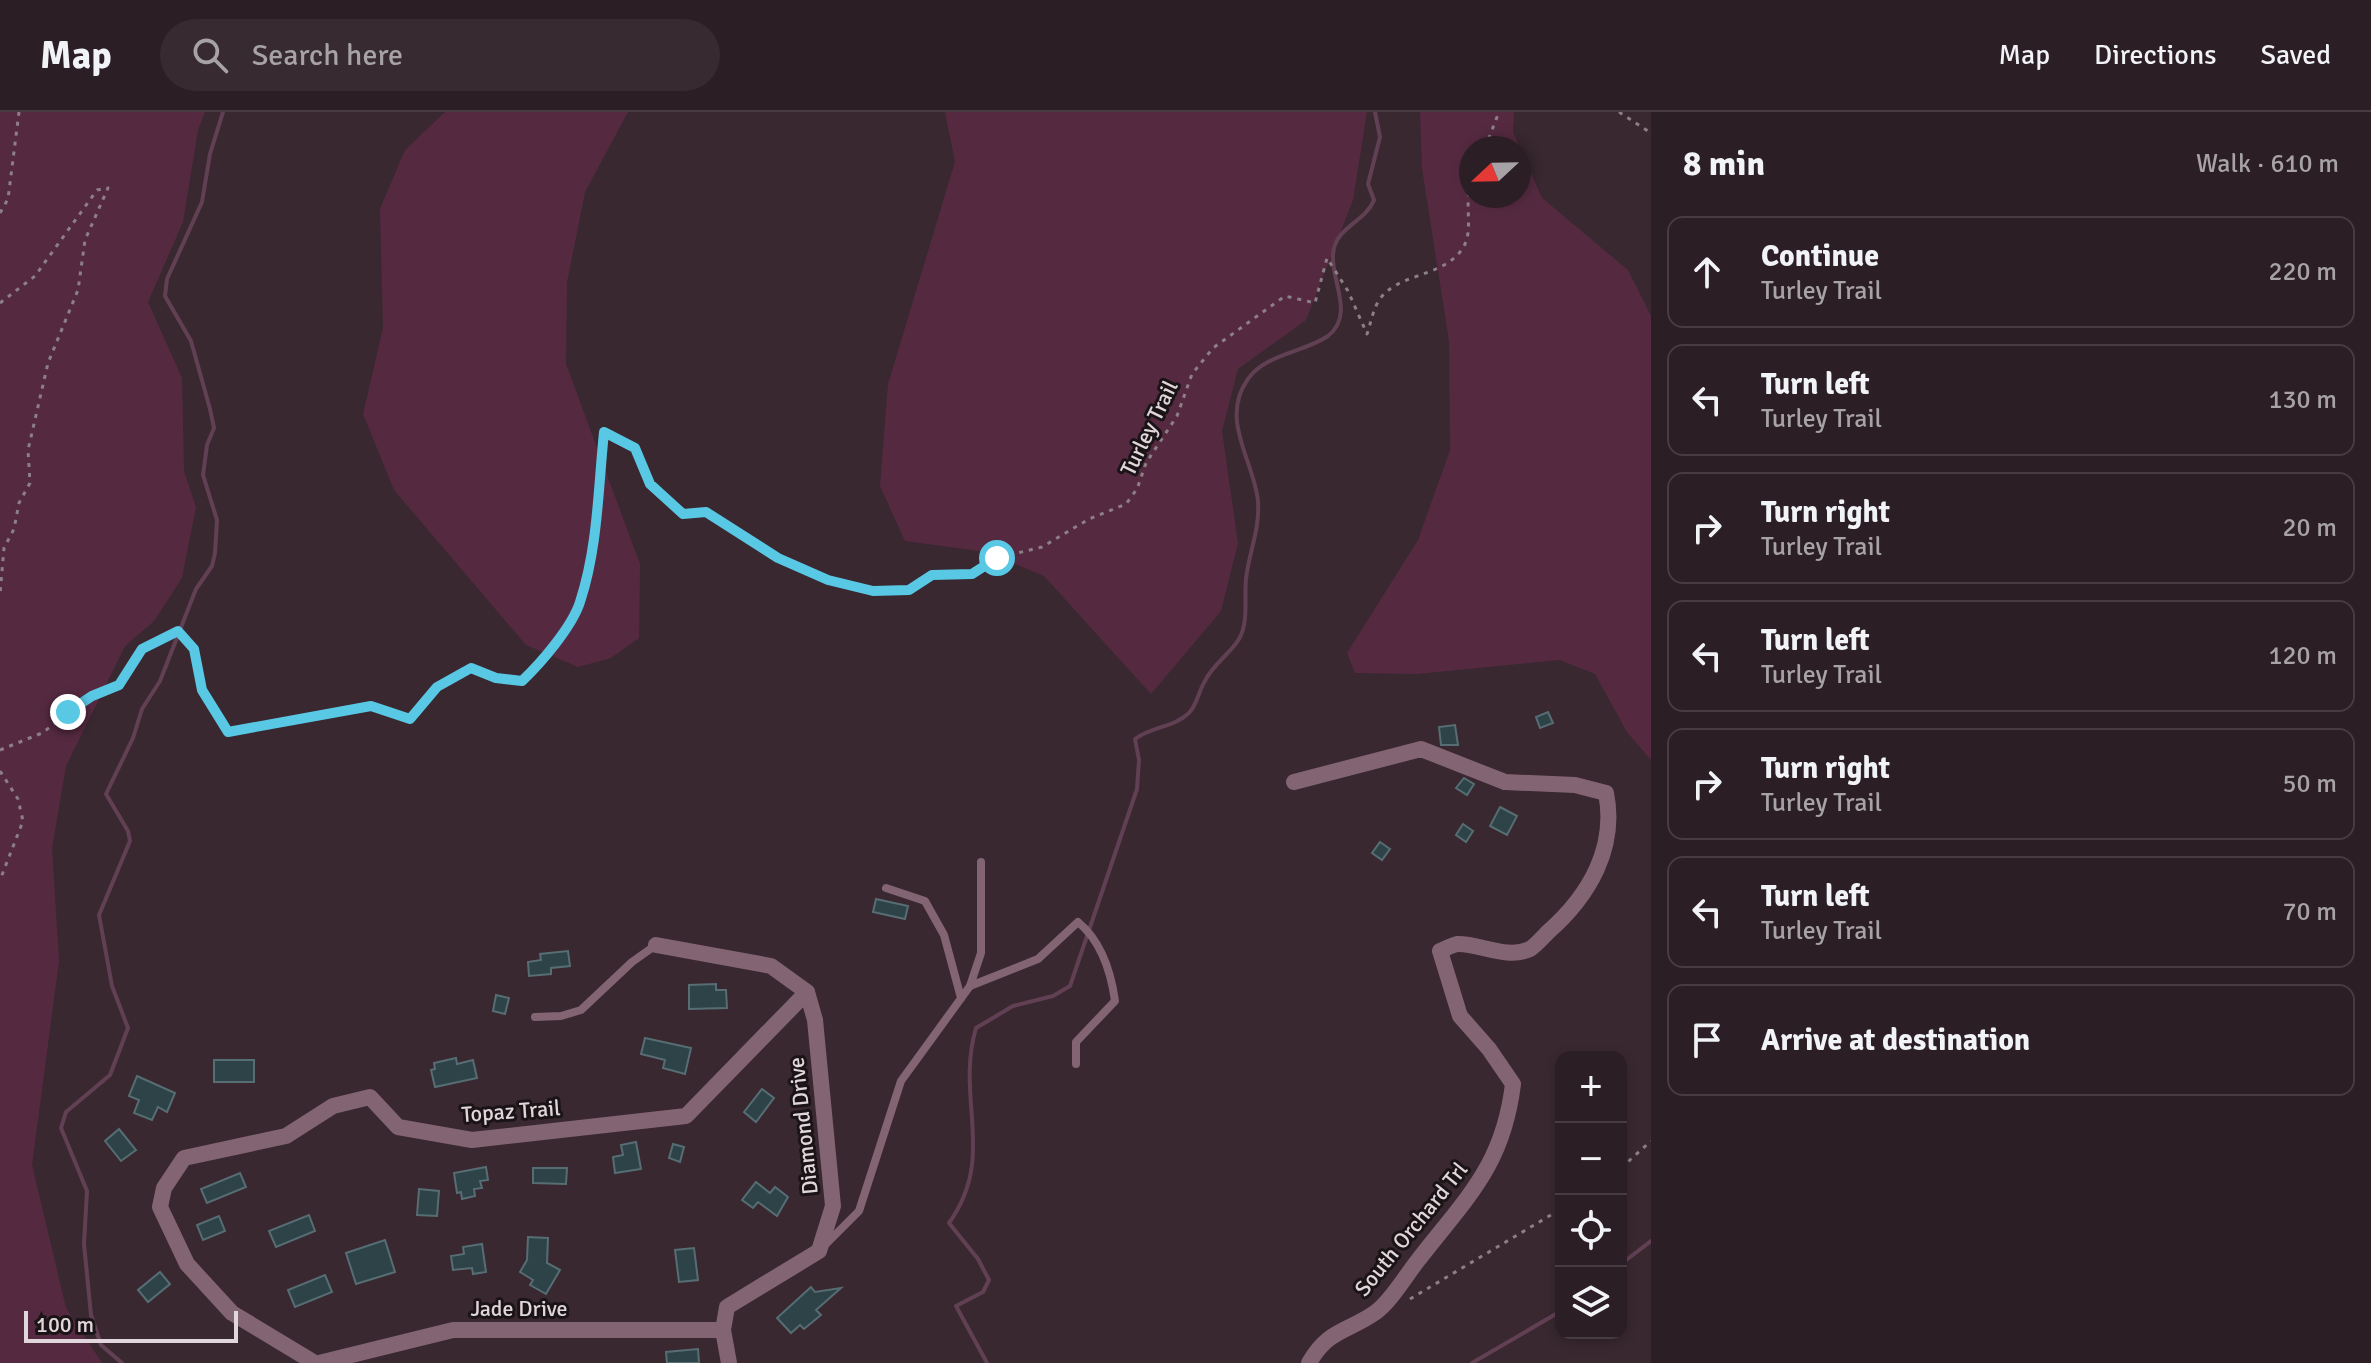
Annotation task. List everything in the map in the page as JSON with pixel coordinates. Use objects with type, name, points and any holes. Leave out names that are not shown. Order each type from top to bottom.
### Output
[{"type":"street","name":"South Orchard Trl","points":[[1294,782],[1421,749],[1505,782],[1575,785],[1606,793],[1611,819],[1606,850],[1591,883],[1561,921],[1528,950],[1487,951],[1457,944],[1440,951],[1460,1016],[1489,1049],[1513,1084],[1509,1120],[1497,1154],[1477,1188],[1377,1312],[1321,1343],[1309,1363]]},
{"type":"street","points":[[656,945],[771,966],[807,992]]},
{"type":"street","name":"Diamond Drive","points":[[807,992],[815,1020],[833,1206],[819,1251]]},
{"type":"street","name":"Topaz Trail","points":[[317,1363],[232,1313],[187,1264],[160,1207],[164,1188],[184,1158],[286,1136],[333,1106],[370,1097],[398,1127],[472,1140],[686,1116],[807,992]]},
{"type":"street","points":[[729,1363],[723,1330],[727,1307],[819,1251]]},
{"type":"street","name":"Jade Drive","points":[[317,1363],[453,1330],[723,1330]]},
{"type":"lane","points":[[819,1251],[859,1211],[901,1081],[970,986],[981,953],[981,862]]},
{"type":"lane","points":[[886,888],[925,901],[944,935],[961,998]]},
{"type":"lane","points":[[970,986],[1038,959],[1078,922],[1094,935],[1112,983],[1115,1001],[1076,1042],[1076,1064]]},
{"type":"lane","points":[[535,1017],[561,1016],[581,1010],[632,962],[656,945]]},
{"type":"path","points":[[0,213],[8,199],[19,112]]},
{"type":"path","points":[[1490,136],[1499,112]]},
{"type":"path","points":[[1619,112],[1651,133]]},
{"type":"path","points":[[0,303],[35,276],[97,190],[108,188],[85,240],[78,290],[48,363],[28,450],[30,483],[19,503],[14,529],[4,548],[0,594]]},
{"type":"path","name":"Turley Trail","points":[[0,750],[42,733],[92,696],[119,685],[142,649],[178,631],[194,649],[202,690],[228,732],[371,706],[410,719],[437,687],[471,668],[496,678],[522,681],[541,663],[579,605],[598,521],[604,432],[635,448],[650,484],[683,514],[706,512],[778,558],[828,580],[873,591],[909,590],[932,575],[972,574],[997,558],[1042,547],[1089,519],[1126,504],[1137,489],[1146,463],[1177,416],[1192,374],[1206,357],[1285,296],[1315,303],[1327,258],[1348,291],[1367,334],[1380,298],[1399,284],[1432,272],[1460,252],[1471,222],[1471,208]]},
{"type":"path","points":[[0,771],[18,799],[23,821],[0,880]]},
{"type":"path","points":[[1627,1163],[1651,1141]]},
{"type":"path","points":[[1400,1302],[1449,1278],[1555,1213]]},
{"type":"shaded area","points":[[0,112],[205,112],[198,130],[183,222],[148,302],[182,378],[184,471],[196,507],[182,578],[154,621],[125,646],[66,766],[52,848],[59,961],[32,1165],[66,1308],[102,1363],[0,1363]]},
{"type":"shaded area","points":[[445,112],[628,112],[585,192],[567,282],[566,364],[640,564],[639,638],[611,658],[578,667],[526,645],[394,490],[363,414],[383,328],[380,209],[405,150]]},
{"type":"shaded area","points":[[945,112],[1367,112],[1353,200],[1306,320],[1238,369],[1222,431],[1238,543],[1221,611],[1151,694],[1044,576],[987,552],[905,541],[880,486],[888,384],[955,162]]},
{"type":"shaded area","points":[[1420,112],[1514,112],[1515,136],[1459,136],[1459,208],[1531,208],[1531,173],[1542,198],[1628,270],[1651,316],[1651,760],[1627,732],[1595,674],[1560,660],[1417,674],[1355,673],[1347,653],[1418,540],[1450,450],[1449,341],[1422,168]]},
{"type":"building","points":[[1548,712],[1553,723],[1540,728],[1536,717]]},
{"type":"building","points":[[1455,725],[1458,745],[1441,745],[1439,727]]},
{"type":"building","points":[[1464,778],[1474,784],[1467,795],[1456,788]]},
{"type":"building","points":[[1500,807],[1517,816],[1507,835],[1490,826]]},
{"type":"building","points":[[1463,824],[1473,831],[1466,842],[1456,835]]},
{"type":"building","points":[[1380,842],[1390,849],[1382,860],[1372,853]]},
{"type":"building","points":[[876,899],[908,906],[905,919],[873,912]]},
{"type":"building","points":[[568,951],[570,966],[551,968],[551,974],[529,976],[528,962],[541,960],[540,954]]},
{"type":"building","points":[[716,984],[716,990],[726,990],[727,1008],[689,1009],[689,985]]},
{"type":"building","points":[[496,995],[509,998],[505,1014],[493,1011]]},
{"type":"building","points":[[645,1038],[691,1048],[685,1074],[663,1068],[665,1060],[641,1054]]},
{"type":"building","points":[[456,1058],[457,1064],[473,1060],[477,1078],[435,1087],[431,1070],[435,1069],[434,1063]]},
{"type":"building","points":[[214,1060],[254,1060],[254,1082],[214,1082]]},
{"type":"building","points":[[137,1076],[175,1093],[167,1112],[158,1107],[152,1120],[134,1113],[139,1100],[129,1096]]},
{"type":"building","points":[[762,1089],[774,1098],[756,1122],[744,1112]]},
{"type":"building","points":[[119,1129],[136,1150],[121,1161],[105,1141]]},
{"type":"building","points":[[636,1142],[641,1169],[615,1173],[613,1157],[623,1155],[621,1145]]},
{"type":"building","points":[[673,1144],[684,1147],[680,1162],[669,1158]]},
{"type":"building","points":[[486,1167],[488,1180],[480,1181],[482,1188],[474,1189],[475,1196],[462,1199],[461,1192],[457,1193],[454,1173]]},
{"type":"building","points":[[533,1168],[567,1168],[566,1184],[533,1183]]},
{"type":"building","points":[[240,1173],[246,1187],[207,1203],[201,1189]]},
{"type":"building","points":[[756,1182],[770,1193],[775,1187],[788,1197],[777,1216],[758,1202],[753,1208],[742,1200]]},
{"type":"building","points":[[419,1189],[439,1191],[437,1216],[417,1215]]},
{"type":"building","points":[[309,1215],[315,1231],[276,1247],[269,1231]]},
{"type":"building","points":[[219,1216],[225,1231],[203,1240],[197,1225]]},
{"type":"building","points":[[528,1237],[548,1238],[547,1263],[560,1270],[546,1294],[530,1285],[533,1280],[520,1272],[527,1260]]},
{"type":"building","points":[[385,1240],[395,1272],[356,1284],[346,1253]]},
{"type":"building","points":[[482,1244],[486,1272],[473,1274],[472,1268],[453,1270],[451,1256],[464,1254],[463,1247]]},
{"type":"building","points":[[694,1248],[698,1280],[679,1282],[675,1250]]},
{"type":"building","points":[[160,1272],[170,1284],[148,1302],[138,1290]]},
{"type":"building","points":[[325,1275],[332,1292],[295,1307],[288,1290]]},
{"type":"building","points":[[811,1287],[815,1292],[841,1288],[816,1310],[821,1315],[804,1329],[800,1325],[791,1333],[777,1318]]},
{"type":"building","points":[[698,1349],[699,1363],[667,1363],[666,1352]]},
{"type":"waterway","points":[[122,1363],[101,1345],[91,1315],[84,1244],[87,1191],[61,1128],[66,1112],[110,1075],[128,1028],[112,986],[99,915],[130,841],[128,831],[106,794],[133,738],[142,709],[160,681],[196,589],[212,566],[215,553],[217,520],[203,475],[207,445],[214,428],[191,341],[165,296],[167,279],[202,202],[210,154],[223,112]]},
{"type":"waterway","points":[[987,1363],[956,1306],[983,1292],[989,1280],[978,1259],[949,1223],[963,1198],[971,1174],[973,1127],[970,1079],[976,1028],[1013,1006],[1053,996],[1070,986],[1137,789],[1139,760],[1135,739],[1176,722],[1189,713],[1208,675],[1242,632],[1246,579],[1256,531],[1258,501],[1237,425],[1240,394],[1248,379],[1264,364],[1319,341],[1336,328],[1341,308],[1333,255],[1344,231],[1370,208],[1374,200],[1368,184],[1380,137],[1375,112]]},
{"type":"waterway","points":[[1627,1259],[1651,1241]]},
{"type":"waterway","points":[[1472,1363],[1555,1315]]},
{"type":"route","points":[[68,712],[92,696],[119,685],[142,649],[178,631],[194,649],[202,690],[228,732],[371,706],[410,719],[437,687],[471,668],[496,678],[522,681],[541,663],[579,605],[598,521],[604,432],[635,448],[650,484],[683,514],[706,512],[778,558],[828,580],[873,591],[909,590],[932,575],[972,574],[997,558]]}]
